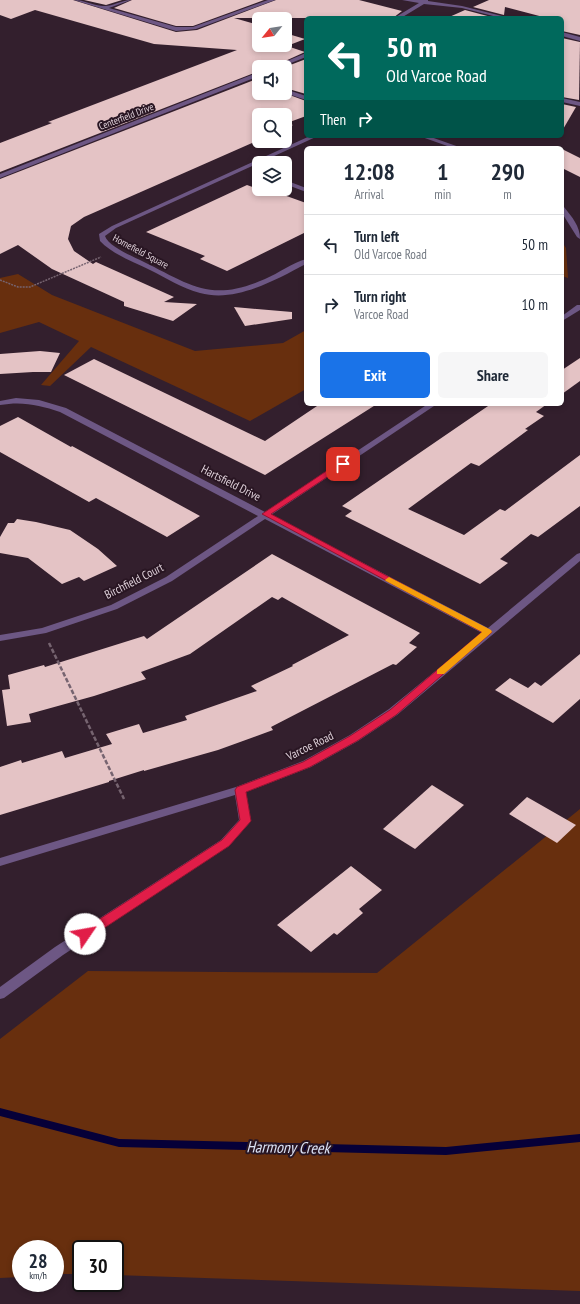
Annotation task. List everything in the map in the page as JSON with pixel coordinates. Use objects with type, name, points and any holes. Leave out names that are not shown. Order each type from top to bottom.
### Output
[{"type":"street","points":[[76,0],[176,28],[194,28],[273,0]]},
{"type":"street","points":[[105,8],[129,0]]},
{"type":"street","points":[[404,0],[426,1],[480,10],[500,16]]},
{"type":"street","points":[[400,16],[426,1]]},
{"type":"street","points":[[564,35],[580,39]]},
{"type":"street","points":[[292,61],[304,56]]},
{"type":"street","name":"Centerfield Drive","points":[[0,176],[252,77]]},
{"type":"street","points":[[247,79],[252,81]]},
{"type":"street","points":[[292,93],[304,97]]},
{"type":"street","points":[[564,100],[580,104]]},
{"type":"street","name":"Homefield Square","points":[[304,262],[266,282],[235,291],[209,293],[194,289],[116,251],[103,241],[101,235],[114,227],[311,138]]},
{"type":"street","points":[[428,138],[453,146]]},
{"type":"street","points":[[248,166],[252,168]]},
{"type":"street","points":[[292,185],[304,189]]},
{"type":"street","points":[[564,211],[580,237]]},
{"type":"street","points":[[564,318],[580,307]]},
{"type":"street","name":"Hartsfield Drive","points":[[0,403],[12,400],[37,401],[63,410],[266,514],[488,632]]},
{"type":"street","name":"Birchfield Court","points":[[0,638],[43,631],[114,608],[169,579],[430,406]]},
{"type":"street","name":"Varcoe Road","points":[[0,862],[240,790],[307,764],[354,738],[393,712],[580,556]]},
{"type":"street","points":[[0,994],[59,951],[226,843],[245,821],[240,790]]},
{"type":"path","points":[[0,280],[18,287],[30,286],[116,251]]},
{"type":"path","points":[[43,631],[124,799]]},
{"type":"shaded area","points":[[564,245],[566,248],[568,278],[564,277]]},
{"type":"shaded area","points":[[18,274],[52,295],[195,351],[283,343],[304,331],[304,390],[250,421],[91,347],[50,386],[41,385],[79,341],[39,322],[0,333],[0,278]]},
{"type":"shaded area","points":[[580,809],[580,1291],[124,1275],[124,1240],[72,1240],[72,1274],[64,1274],[64,1240],[12,1240],[12,1277],[0,1278],[0,1039],[88,971],[377,973]]},
{"type":"building","points":[[0,0],[73,0],[176,32],[197,30],[276,0],[359,0],[402,11],[396,16],[304,16],[304,18],[292,18],[292,12],[252,12],[252,18],[234,18],[252,23],[252,52],[292,52],[292,48],[304,52],[287,60],[252,60],[252,74],[0,172],[0,143],[52,123],[48,122],[237,50],[154,44],[35,10],[11,19],[0,15]]},
{"type":"building","points":[[84,0],[122,0],[106,5]]},
{"type":"building","points":[[132,0],[264,0],[193,26],[176,26],[114,8]]},
{"type":"building","points":[[489,0],[580,0],[580,35],[564,31],[564,16],[539,16],[505,7],[504,15],[473,7]]},
{"type":"building","points":[[465,10],[488,16],[452,16]]},
{"type":"building","points":[[292,35],[304,39],[292,44]]},
{"type":"building","points":[[564,38],[580,42],[579,100],[564,97]]},
{"type":"building","points":[[304,60],[304,93],[292,90],[292,64]]},
{"type":"building","points":[[252,81],[252,100],[292,100],[292,96],[304,100],[304,117],[292,121],[292,108],[252,108],[252,143],[84,217],[71,226],[68,239],[74,251],[93,264],[96,262],[174,297],[164,302],[197,304],[173,321],[124,306],[124,302],[52,269],[18,245],[0,254],[0,179]]},
{"type":"building","points":[[564,104],[576,107],[564,128]]},
{"type":"building","points":[[564,150],[580,158],[580,177],[564,169]]},
{"type":"building","points":[[247,185],[252,187],[252,196],[286,196],[304,202],[304,233],[227,271],[200,259],[205,256],[146,232]]},
{"type":"building","points":[[234,307],[292,312],[292,319],[245,326]]},
{"type":"building","points":[[40,351],[60,353],[51,372],[0,374],[0,354]]},
{"type":"building","points":[[580,358],[580,381],[564,393],[564,369]]},
{"type":"building","points":[[94,359],[265,441],[317,406],[374,406],[265,475],[64,375]]},
{"type":"building","points":[[488,406],[544,406],[536,412],[544,416],[525,429],[528,430],[479,466],[471,463],[408,509],[464,535],[500,509],[505,511],[580,455],[580,506],[538,537],[531,534],[500,559],[508,563],[480,584],[345,516],[352,511],[342,506]]},
{"type":"building","points":[[18,417],[200,516],[167,537],[96,498],[89,502],[0,452],[0,426]]},
{"type":"building","points":[[17,519],[70,530],[98,549],[117,566],[84,581],[79,577],[62,584],[28,558],[0,553],[0,537],[8,523],[14,523]]},
{"type":"building","points":[[272,554],[420,633],[409,643],[417,647],[396,665],[393,664],[271,727],[273,730],[218,750],[144,770],[0,815],[0,767],[21,760],[22,763],[62,751],[65,758],[112,744],[106,734],[139,724],[143,733],[187,720],[185,716],[257,691],[251,686],[293,666],[292,665],[349,635],[282,597],[278,600],[272,597],[190,654],[141,672],[146,679],[94,696],[29,714],[31,722],[7,726],[2,690],[10,689],[8,675],[44,665],[45,667],[144,636],[147,639]]},
{"type":"building","points":[[580,654],[580,699],[553,723],[495,690],[510,678],[528,688],[535,682],[541,686]]},
{"type":"building","points":[[432,785],[464,805],[415,849],[383,829]]},
{"type":"building","points":[[527,797],[576,825],[557,843],[509,814]]},
{"type":"building","points":[[351,866],[382,890],[359,909],[363,913],[337,935],[334,933],[311,952],[277,925]]},
{"type":"waterway","name":"Harmony Creek","points":[[0,1112],[119,1143],[446,1151],[580,1138]]},
{"type":"slow traffic","points":[[389,580],[488,632],[440,672]]},
{"type":"route","points":[[85,934],[226,843],[245,821],[240,790],[307,764],[354,738],[393,712],[488,632],[266,514],[343,464]]}]
